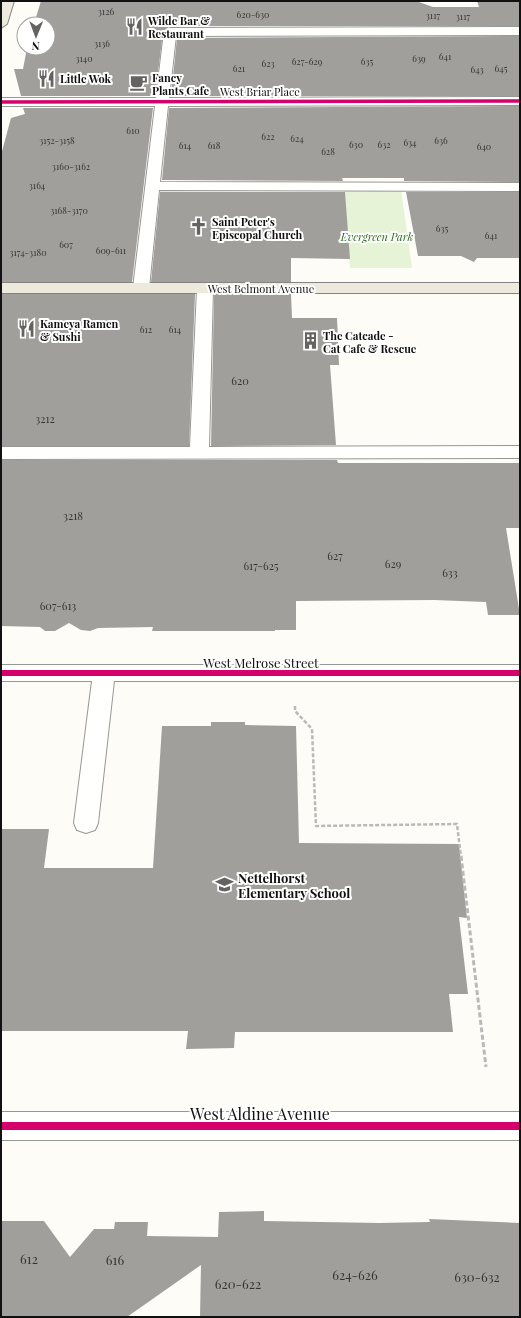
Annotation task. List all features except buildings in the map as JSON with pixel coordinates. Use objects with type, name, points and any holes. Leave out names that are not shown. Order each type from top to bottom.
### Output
[{"type":"main road","points":[[1,24],[8,1]]},
{"type":"main road","name":"West Belmont Avenue","points":[[1,288],[520,288]]},
{"type":"street","points":[[141,288],[170,32],[520,31]]},
{"type":"street","name":"West Briar Place","points":[[1,102],[520,101]]},
{"type":"street","points":[[153,186],[520,186]]},
{"type":"street","points":[[199,453],[205,288]]},
{"type":"street","points":[[1,453],[520,452]]},
{"type":"street","name":"West Melrose Street","points":[[1,673],[520,673]]},
{"type":"street","points":[[86,823],[104,673]]},
{"type":"street","name":"West Aldine Avenue","points":[[1,1126],[520,1126]]},
{"type":"path","points":[[295,706],[295,711],[312,729],[316,826],[457,824],[486,1067]]},
{"type":"green space","name":"Evergreen Park","points":[[344,189],[401,189],[412,268],[350,268]]},
{"type":"cycle path","points":[[1,102],[520,101]]},
{"type":"cycle path","points":[[1,673],[520,673]]},
{"type":"cycle path","points":[[1,1126],[520,1126]]},
{"type":"place","name":"Wilde Bar & Restaurant","points":[[135,26]]},
{"type":"place","name":"Little Wok","points":[[47,78]]},
{"type":"place","name":"Fancy Plants Cafe","points":[[139,83]]},
{"type":"place","name":"Saint Peter's Episcopal Church","points":[[199,227]]},
{"type":"place","name":"Kameya Ramen & Sushi","points":[[27,329]]},
{"type":"place","name":"The Catcade - Cat Cafe & Rescue","points":[[310,341]]},
{"type":"place","name":"Nettelhorst Elementary School","points":[[225,884]]}]
